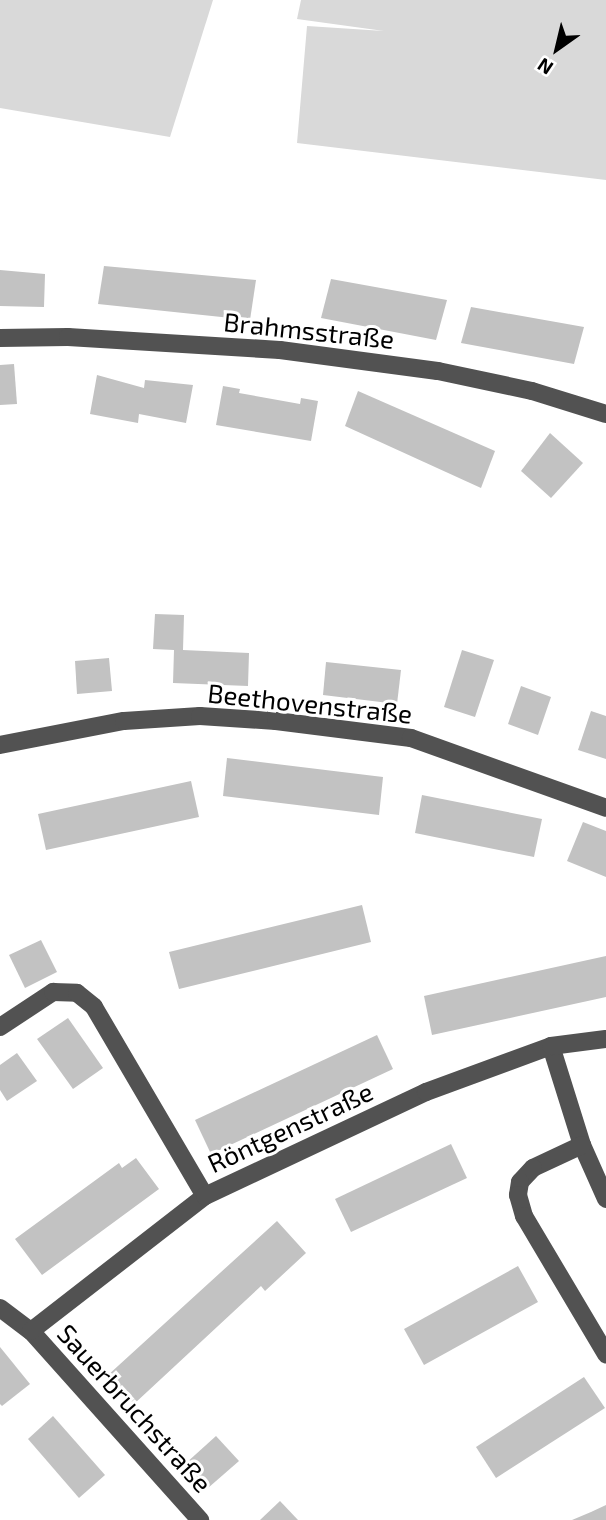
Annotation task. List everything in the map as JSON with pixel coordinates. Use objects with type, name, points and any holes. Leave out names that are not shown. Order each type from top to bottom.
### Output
[{"type":"street","name":"Brahmsstraße","points":[[0,338],[95,338],[280,350],[438,371],[532,391],[606,414]]},
{"type":"street","name":"Beethovenstraße","points":[[0,745],[124,721],[200,716],[276,720],[411,738],[606,808]]},
{"type":"street","points":[[0,1027],[54,992],[77,993],[94,1007],[205,1196]]},
{"type":"street","name":"Röntgenstraße","points":[[32,1331],[205,1196],[426,1092],[551,1046],[606,1039]]},
{"type":"street","points":[[551,1046],[583,1145],[606,1199]]},
{"type":"street","points":[[583,1145],[533,1168],[520,1182],[518,1195],[524,1216],[606,1354]]},
{"type":"street","name":"Sauerbruchstraße","points":[[0,1308],[32,1331],[200,1520]]},
{"type":"shaded area","points":[[0,0],[213,0],[170,137],[0,108]]},
{"type":"shaded area","points":[[301,0],[606,0],[606,180],[297,143],[307,26],[384,31],[297,19]]},
{"type":"building","points":[[104,266],[256,280],[250,320],[98,304]]},
{"type":"building","points":[[0,270],[45,274],[44,307],[0,306]]},
{"type":"building","points":[[331,279],[447,300],[436,340],[321,318]]},
{"type":"building","points":[[471,307],[584,327],[574,364],[461,343]]},
{"type":"building","points":[[14,364],[17,404],[0,405],[0,365]]},
{"type":"building","points":[[97,375],[144,388],[145,380],[193,385],[186,423],[139,414],[138,423],[90,414]]},
{"type":"building","points":[[223,386],[240,389],[239,393],[300,404],[301,398],[318,401],[311,441],[216,425]]},
{"type":"building","points":[[358,391],[495,451],[481,488],[345,426]]},
{"type":"building","points":[[550,433],[583,463],[551,498],[521,471]]},
{"type":"building","points":[[155,614],[184,615],[183,650],[249,653],[248,686],[173,683],[174,650],[153,649]]},
{"type":"building","points":[[462,650],[494,660],[475,717],[444,707]]},
{"type":"building","points":[[109,658],[112,691],[77,694],[75,661]]},
{"type":"building","points":[[326,662],[401,670],[397,704],[323,695]]},
{"type":"building","points":[[521,686],[551,697],[538,735],[508,724]]},
{"type":"building","points":[[591,711],[606,716],[606,759],[578,750]]},
{"type":"building","points":[[227,758],[383,777],[379,815],[223,796]]},
{"type":"building","points":[[191,781],[199,817],[46,850],[38,814]]},
{"type":"building","points":[[422,795],[542,819],[534,857],[415,833]]},
{"type":"building","points":[[583,822],[606,831],[606,877],[567,861]]},
{"type":"building","points":[[362,905],[371,942],[179,989],[169,952]]},
{"type":"building","points":[[41,940],[57,972],[25,988],[9,955]]},
{"type":"building","points":[[606,956],[606,997],[432,1035],[424,996]]},
{"type":"building","points":[[68,1018],[103,1068],[73,1089],[37,1039]]},
{"type":"building","points":[[377,1035],[393,1069],[211,1154],[195,1120]]},
{"type":"building","points":[[17,1053],[37,1081],[7,1101],[0,1090],[0,1065]]},
{"type":"building","points":[[451,1144],[467,1178],[351,1232],[335,1199]]},
{"type":"building","points":[[136,1158],[159,1189],[42,1275],[15,1239],[119,1163],[122,1168]]},
{"type":"building","points":[[277,1221],[306,1253],[265,1291],[261,1286],[134,1404],[107,1376]]},
{"type":"building","points":[[518,1266],[538,1302],[424,1365],[404,1329]]},
{"type":"building","points":[[0,1347],[30,1384],[2,1406],[0,1404]]},
{"type":"building","points":[[584,1377],[605,1408],[496,1478],[476,1447]]},
{"type":"building","points":[[53,1416],[105,1475],[79,1498],[28,1439]]},
{"type":"building","points":[[216,1436],[239,1461],[208,1488],[185,1464]]},
{"type":"building","points":[[280,1501],[298,1520],[260,1520]]},
{"type":"building","points":[[606,1505],[606,1520],[572,1520],[591,1512]]}]
